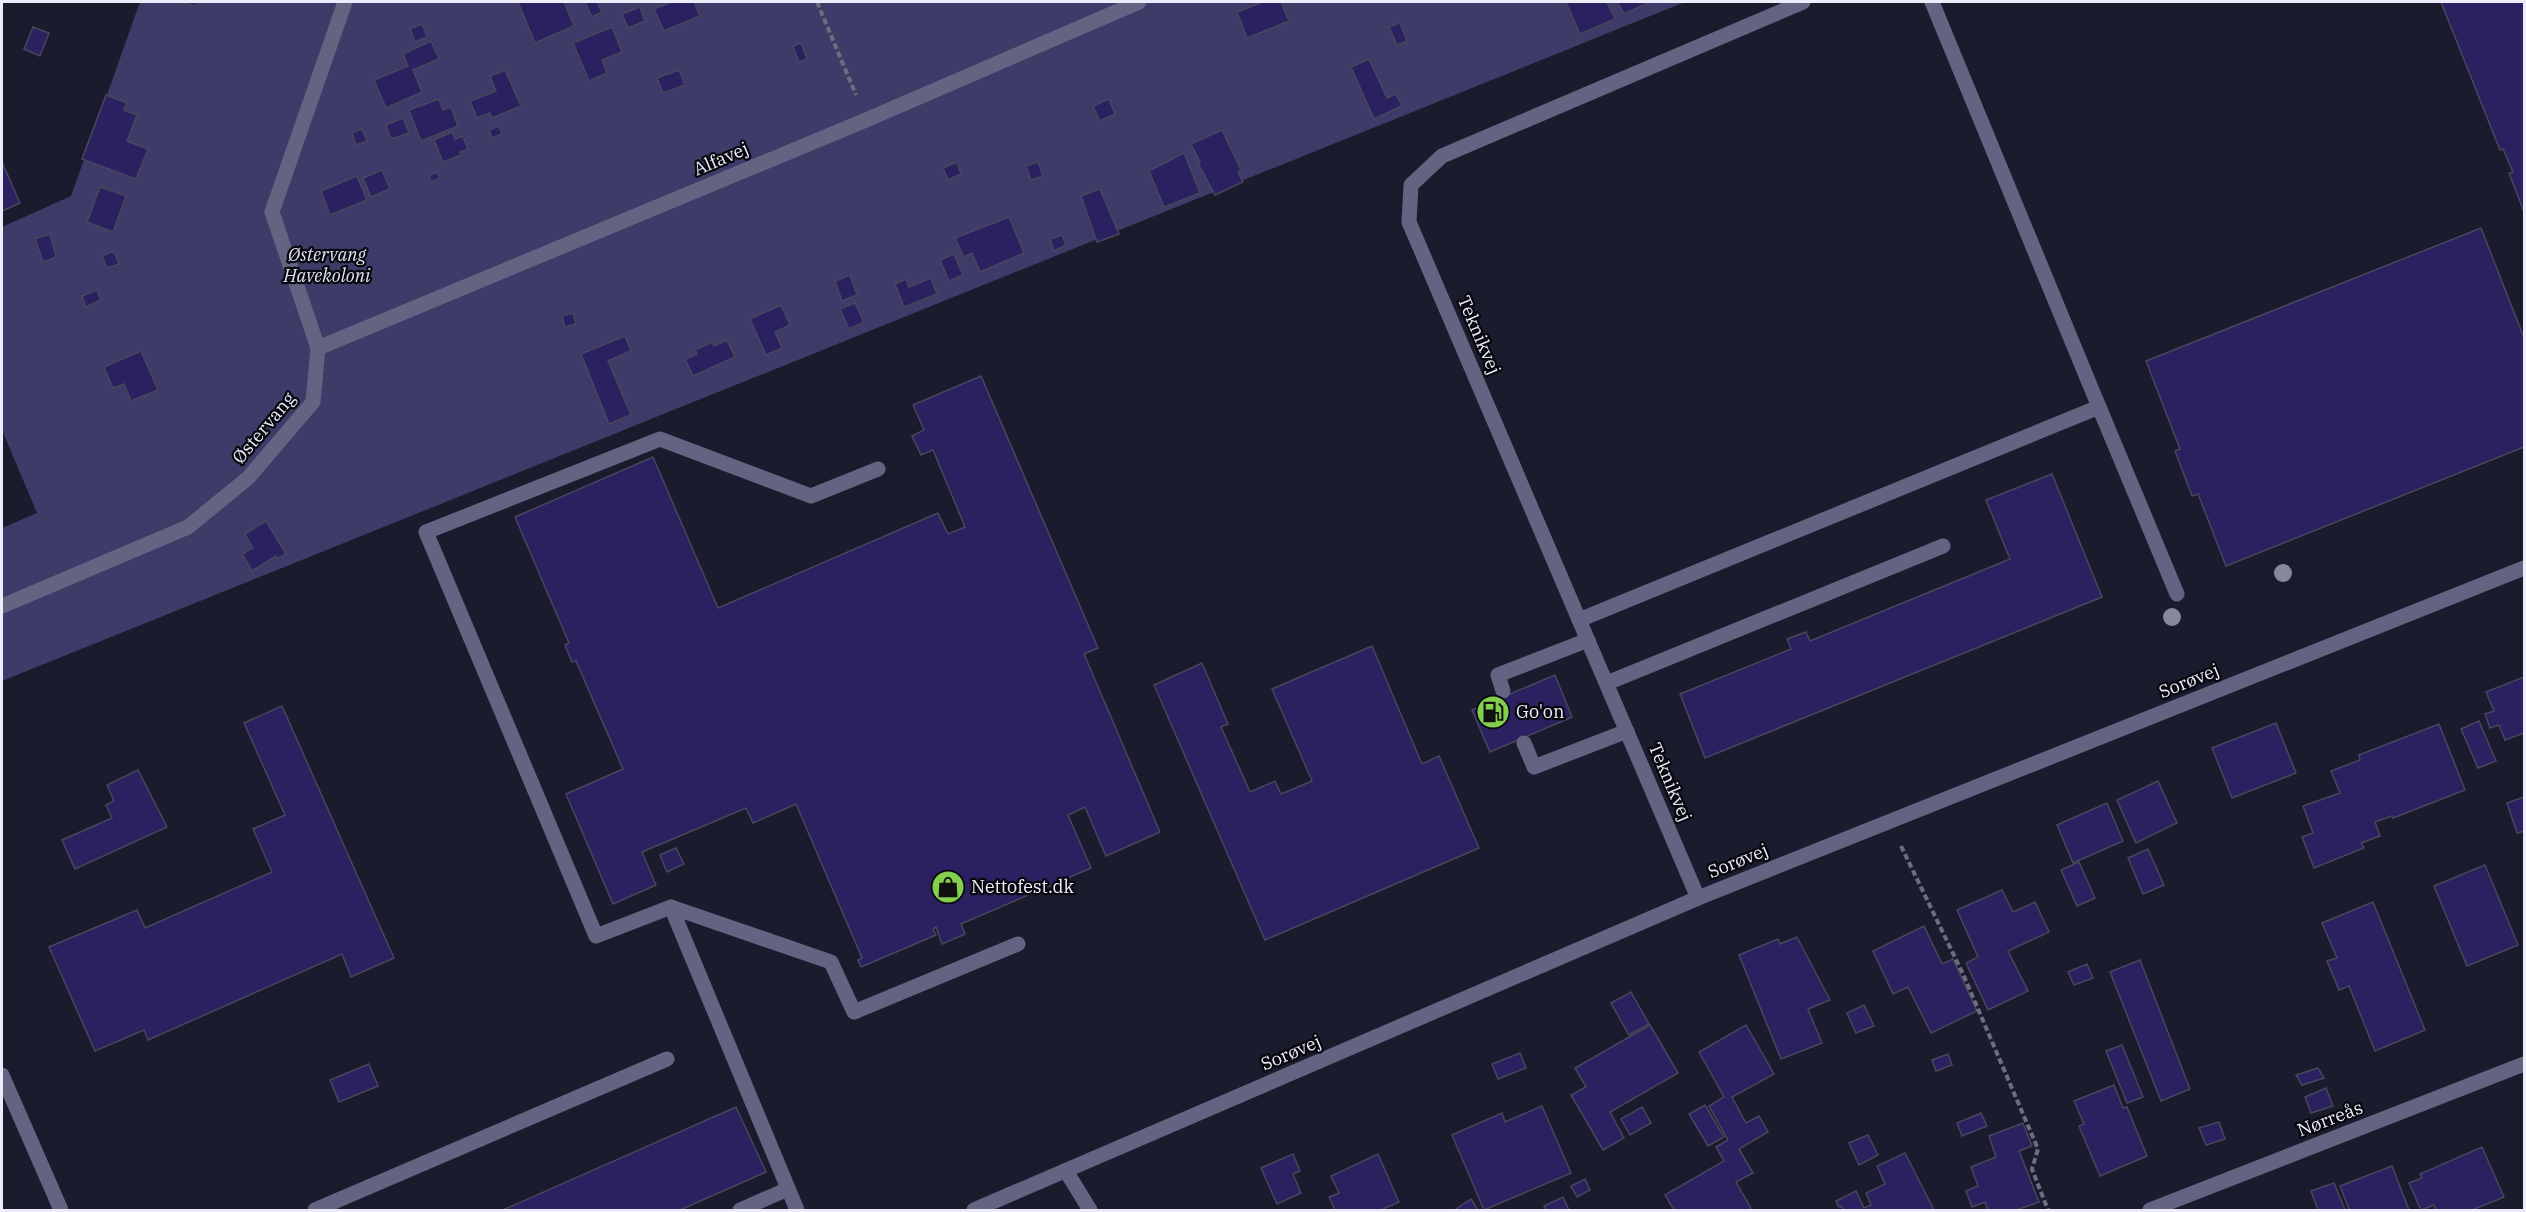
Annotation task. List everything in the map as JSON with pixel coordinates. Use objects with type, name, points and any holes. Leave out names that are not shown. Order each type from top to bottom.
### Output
[{"type":"street","name":"Østervang","points":[[2,606],[188,526],[248,478],[313,402],[318,348],[272,212],[345,2]]},
{"type":"street","name":"Alfavej","points":[[318,348],[866,120],[1139,2]]},
{"type":"street","name":"Teknikvej","points":[[1698,898],[1409,222],[1411,185],[1442,156],[1803,2]]},
{"type":"street","points":[[1932,2],[2177,594]]},
{"type":"street","points":[[1579,620],[2099,407]]},
{"type":"street","points":[[878,469],[810,496],[660,439],[426,532],[596,936],[671,907],[831,962],[854,1012],[1018,944]]},
{"type":"street","points":[[1606,683],[1943,546]]},
{"type":"street","name":"Sorøvej","points":[[974,1210],[1698,898],[2524,568]]},
{"type":"street","points":[[1503,691],[1497,675],[1588,640]]},
{"type":"street","points":[[1524,743],[1534,768],[1627,731]]},
{"type":"street","points":[[671,907],[797,1210]]},
{"type":"street","points":[[315,1210],[667,1059]]},
{"type":"street","name":"Nørreås","points":[[2150,1210],[2524,1064]]},
{"type":"street","points":[[2,1075],[61,1210]]},
{"type":"street","points":[[1066,1171],[1090,1210]]},
{"type":"street","points":[[740,1210],[788,1189]]},
{"type":"path","points":[[817,2],[866,120]]},
{"type":"path","points":[[1889,822],[1964,974],[2038,1149],[2032,1169],[2048,1210]]},
{"type":"green space","name":"Østervang Havekoloni","points":[[140,2],[1685,2],[2,681],[2,528],[37,513],[2,430],[2,227],[71,196]]},
{"type":"building","points":[[180,2],[197,2],[196,6]]},
{"type":"building","points":[[518,2],[564,2],[574,26],[535,43]]},
{"type":"building","points":[[585,2],[597,2],[602,12],[592,17]]},
{"type":"building","points":[[672,2],[694,2],[700,16],[664,31],[654,9]]},
{"type":"building","points":[[1263,2],[1281,2],[1289,21],[1247,38],[1237,12]]},
{"type":"building","points":[[1566,2],[1607,2],[1615,19],[1580,34]]},
{"type":"building","points":[[1617,2],[1650,2],[1624,14]]},
{"type":"building","points":[[2441,2],[2524,2],[2524,212],[2509,173],[2513,172],[2503,149],[2500,150]]},
{"type":"building","points":[[640,7],[645,21],[628,28],[622,14]]},
{"type":"building","points":[[1400,23],[1407,41],[1397,45],[1389,27]]},
{"type":"building","points":[[422,24],[427,37],[415,42],[410,29]]},
{"type":"building","points":[[33,27],[49,33],[40,56],[24,49]]},
{"type":"building","points":[[612,27],[622,52],[602,60],[607,73],[589,81],[573,43]]},
{"type":"building","points":[[431,41],[439,59],[413,70],[422,92],[386,108],[374,80],[408,66],[403,54]]},
{"type":"building","points":[[801,43],[807,59],[799,62],[793,46]]},
{"type":"building","points":[[1369,59],[1387,98],[1396,94],[1402,106],[1374,119],[1351,67]]},
{"type":"building","points":[[505,70],[521,106],[492,118],[490,113],[477,118],[470,101],[496,91],[490,76]]},
{"type":"building","points":[[679,70],[685,85],[663,93],[657,78]]},
{"type":"building","points":[[106,95],[127,103],[124,110],[137,115],[127,141],[148,149],[136,179],[82,159]]},
{"type":"building","points":[[439,99],[443,110],[451,107],[458,126],[421,141],[409,110]]},
{"type":"building","points":[[1109,99],[1115,114],[1100,121],[1093,106]]},
{"type":"building","points":[[403,118],[409,133],[391,139],[386,125]]},
{"type":"building","points":[[499,126],[502,134],[492,138],[489,130]]},
{"type":"building","points":[[362,129],[367,141],[356,145],[352,133]]},
{"type":"building","points":[[1222,130],[1241,170],[1238,172],[1243,182],[1215,195],[1191,144]]},
{"type":"building","points":[[452,132],[455,139],[463,136],[468,149],[460,152],[461,155],[443,162],[434,140]]},
{"type":"building","points":[[1184,153],[1200,193],[1164,207],[1149,171]]},
{"type":"building","points":[[2,162],[20,203],[2,211]]},
{"type":"building","points":[[957,162],[961,174],[948,180],[943,168]]},
{"type":"building","points":[[1038,162],[1043,176],[1031,180],[1026,166]]},
{"type":"building","points":[[382,170],[390,189],[371,197],[363,178]]},
{"type":"building","points":[[437,172],[440,178],[431,182],[429,176]]},
{"type":"building","points":[[357,176],[367,200],[330,215],[321,191]]},
{"type":"building","points":[[100,187],[126,196],[113,232],[87,222]]},
{"type":"building","points":[[1100,189],[1119,234],[1097,242],[1081,196]]},
{"type":"building","points":[[1009,217],[1024,253],[980,272],[972,253],[964,257],[955,238]]},
{"type":"building","points":[[2481,228],[2524,338],[2524,447],[2226,566],[2198,494],[2192,496],[2175,451],[2180,449],[2146,361]]},
{"type":"building","points":[[50,234],[56,257],[43,262],[35,239]]},
{"type":"building","points":[[1062,235],[1066,245],[1054,251],[1050,239]]},
{"type":"building","points":[[114,251],[119,264],[107,268],[102,256]]},
{"type":"building","points":[[954,254],[963,275],[949,281],[940,260]]},
{"type":"building","points":[[850,275],[857,295],[842,301],[835,281]]},
{"type":"building","points":[[931,278],[937,294],[904,307],[895,284],[906,279],[909,287]]},
{"type":"building","points":[[97,290],[101,300],[86,307],[82,296]]},
{"type":"building","points":[[855,303],[864,322],[849,329],[840,309]]},
{"type":"building","points":[[781,305],[790,325],[775,332],[782,348],[766,355],[750,319]]},
{"type":"building","points":[[573,313],[576,324],[565,327],[562,316]]},
{"type":"building","points":[[625,336],[631,351],[608,361],[631,415],[609,424],[581,354]]},
{"type":"building","points":[[727,340],[735,357],[693,376],[685,359],[697,354],[695,350],[712,342],[714,346]]},
{"type":"building","points":[[141,351],[158,390],[131,401],[124,384],[113,388],[104,367]]},
{"type":"building","points":[[981,376],[1098,648],[1084,654],[1160,832],[1106,856],[1085,807],[1068,815],[1091,868],[961,924],[965,934],[942,944],[936,927],[933,929],[936,935],[861,967],[858,960],[862,958],[796,804],[753,823],[746,808],[642,852],[656,885],[613,904],[566,794],[623,769],[576,661],[572,662],[565,645],[569,643],[515,517],[653,457],[718,608],[938,513],[948,534],[965,527],[933,450],[921,455],[912,436],[924,430],[913,405]]},
{"type":"building","points":[[2052,474],[2102,597],[1705,758],[1680,694],[1791,649],[1787,639],[1806,632],[1810,641],[2010,559],[1986,500]]},
{"type":"building","points":[[266,521],[286,554],[277,559],[276,556],[252,571],[242,554],[253,548],[245,534]]},
{"type":"building","points":[[1372,646],[1422,764],[1439,756],[1479,848],[1265,940],[1154,685],[1202,663],[1228,724],[1221,727],[1250,792],[1275,781],[1281,794],[1312,781],[1272,689]]},
{"type":"building","points":[[1555,675],[1572,717],[1490,752],[1472,710]]},
{"type":"building","points":[[2524,677],[2524,733],[2505,740],[2499,725],[2490,728],[2485,714],[2494,711],[2486,692]]},
{"type":"building","points":[[282,706],[394,958],[351,977],[342,954],[148,1040],[144,1030],[95,1051],[49,947],[137,910],[145,928],[272,872],[253,829],[285,815],[244,723]]},
{"type":"building","points":[[2479,721],[2496,761],[2478,768],[2461,729]]},
{"type":"building","points":[[2276,723],[2296,773],[2232,798],[2212,748]]},
{"type":"building","points":[[2439,724],[2465,790],[2393,818],[2392,816],[2375,822],[2380,836],[2361,843],[2364,848],[2314,868],[2302,837],[2313,833],[2303,806],[2340,793],[2331,771],[2360,760],[2359,755]]},
{"type":"building","points":[[138,770],[167,827],[75,869],[62,840],[112,818],[106,805],[114,801],[107,785]]},
{"type":"building","points":[[2158,781],[2177,823],[2136,843],[2117,800]]},
{"type":"building","points":[[2524,797],[2524,831],[2517,833],[2507,803]]},
{"type":"building","points":[[2107,803],[2123,841],[2073,863],[2057,825]]},
{"type":"building","points":[[676,848],[684,864],[667,872],[660,855]]},
{"type":"building","points":[[2148,849],[2164,885],[2143,894],[2128,858]]},
{"type":"building","points":[[2079,862],[2095,898],[2077,906],[2061,870]]},
{"type":"building","points":[[2485,865],[2518,945],[2467,966],[2434,886]]},
{"type":"building","points":[[2002,890],[2013,912],[2035,902],[2049,932],[2008,951],[2028,991],[1988,1010],[1966,963],[1978,957],[1957,910]]},
{"type":"building","points":[[2373,902],[2425,1030],[2375,1051],[2349,986],[2339,990],[2327,961],[2337,958],[2322,923]]},
{"type":"building","points":[[1924,926],[1942,964],[1953,959],[1977,1011],[1931,1033],[1908,987],[1893,994],[1873,951]]},
{"type":"building","points":[[1797,937],[1830,1000],[1808,1009],[1822,1043],[1781,1059],[1739,955],[1778,939],[1780,944]]},
{"type":"building","points":[[2140,960],[2190,1089],[2161,1101],[2110,972]]},
{"type":"building","points":[[2087,964],[2093,978],[2074,985],[2068,972]]},
{"type":"building","points":[[1631,992],[1649,1024],[1629,1035],[1611,1003]]},
{"type":"building","points":[[1864,1005],[1874,1026],[1856,1033],[1847,1013]]},
{"type":"building","points":[[1650,1025],[1678,1073],[1610,1112],[1624,1138],[1603,1150],[1571,1095],[1586,1087],[1575,1068]]},
{"type":"building","points":[[1746,1025],[1774,1074],[1732,1097],[1746,1123],[1759,1116],[1768,1132],[1739,1149],[1753,1173],[1736,1182],[1752,1210],[1674,1210],[1665,1195],[1724,1161],[1716,1147],[1728,1140],[1709,1106],[1724,1097],[1699,1052]]},
{"type":"building","points":[[2122,1045],[2143,1097],[2127,1103],[2106,1051]]},
{"type":"building","points":[[1520,1053],[1526,1068],[1498,1079],[1492,1064]]},
{"type":"building","points":[[1948,1054],[1952,1065],[1936,1071],[1932,1060]]},
{"type":"building","points":[[369,1064],[378,1086],[339,1102],[330,1080]]},
{"type":"building","points":[[2318,1068],[2324,1078],[2302,1085],[2296,1075]]},
{"type":"building","points":[[2114,1085],[2123,1108],[2127,1107],[2147,1156],[2100,1176],[2079,1126],[2084,1124],[2074,1101]]},
{"type":"building","points":[[2326,1088],[2333,1106],[2311,1113],[2305,1097]]},
{"type":"building","points":[[1705,1105],[1724,1137],[1708,1146],[1689,1114]]},
{"type":"building","points":[[1542,1106],[1571,1173],[1484,1210],[1452,1135],[1502,1113],[1505,1122]]},
{"type":"building","points":[[736,1107],[766,1172],[680,1210],[503,1210]]},
{"type":"building","points":[[1642,1107],[1651,1123],[1630,1135],[1621,1119]]},
{"type":"building","points":[[1981,1113],[1987,1126],[1962,1136],[1957,1123]]},
{"type":"building","points":[[2219,1122],[2225,1139],[2206,1145],[2199,1128]]},
{"type":"building","points":[[2023,1123],[2032,1146],[2019,1151],[2039,1202],[2017,1210],[1988,1210],[1985,1202],[1972,1207],[1966,1191],[1978,1186],[1971,1167],[1996,1157],[1989,1136]]},
{"type":"building","points":[[1868,1135],[1878,1155],[1859,1165],[1849,1143]]},
{"type":"building","points":[[2482,1147],[2504,1197],[2472,1210],[2436,1210],[2434,1205],[2421,1210],[2409,1183],[2422,1178],[2420,1174]]},
{"type":"building","points":[[1905,1153],[1934,1210],[1844,1210],[1841,1206],[1839,1207],[1836,1201],[1856,1191],[1864,1208],[1871,1205],[1866,1193],[1885,1184],[1877,1166]]},
{"type":"building","points":[[1293,1154],[1300,1171],[1293,1174],[1301,1193],[1277,1204],[1261,1168]]},
{"type":"building","points":[[1378,1154],[1399,1202],[1381,1210],[1335,1210],[1329,1197],[1339,1193],[1331,1176]]},
{"type":"building","points":[[2392,1166],[2409,1210],[2345,1210],[2349,1209],[2340,1186]]},
{"type":"building","points":[[1585,1179],[1590,1190],[1577,1197],[1571,1186]]},
{"type":"building","points":[[2334,1183],[2345,1210],[2318,1210],[2311,1191]]},
{"type":"building","points":[[1563,1197],[1569,1210],[1546,1210],[1544,1206]]},
{"type":"building","points":[[1471,1199],[1478,1210],[1456,1209]]},
{"type":"place","name":"Go'on","points":[[1493,712]]},
{"type":"place","name":"Nettofest.dk","points":[[948,887]]}]
